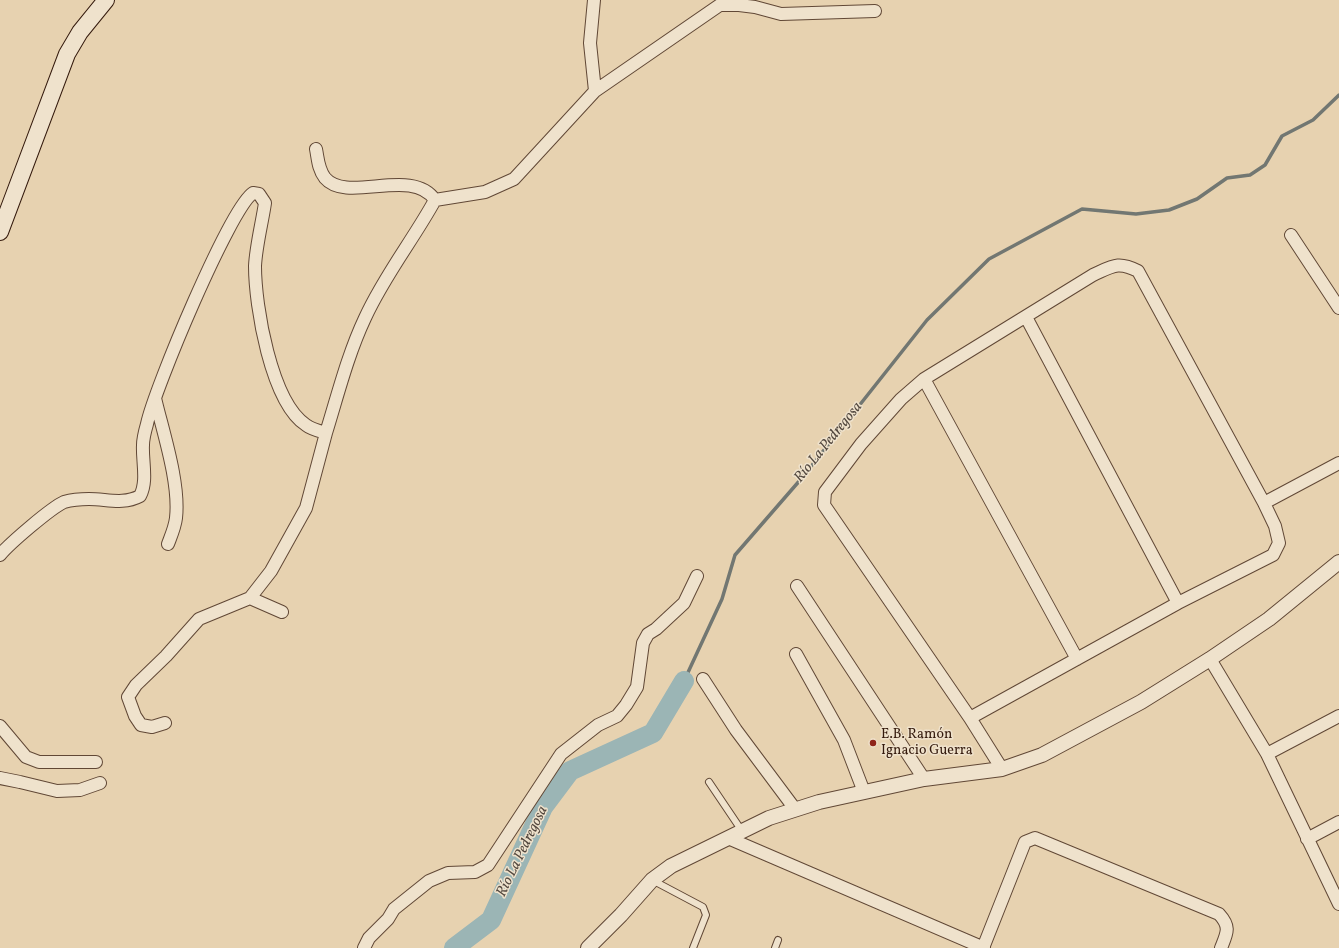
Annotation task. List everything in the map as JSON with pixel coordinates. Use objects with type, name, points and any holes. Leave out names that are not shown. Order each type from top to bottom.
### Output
[{"type":"main road","points":[[0,232],[67,54],[80,32],[106,0]]},
{"type":"street","points":[[594,0],[590,43],[595,91]]},
{"type":"street","points":[[165,723],[152,727],[141,725],[135,716],[128,697],[136,685],[166,656],[199,619],[250,598],[270,571],[306,508],[326,432],[349,360],[366,317],[402,252],[435,200],[485,192],[514,179],[595,91],[723,3],[755,7],[781,14],[875,11]]},
{"type":"street","points":[[316,149],[319,168],[325,178],[335,185],[345,188],[384,185],[416,187],[429,192],[435,200]]},
{"type":"street","points":[[0,555],[8,546],[64,502],[89,499],[115,502],[129,501],[140,496],[144,483],[143,444],[155,396],[207,274],[237,214],[248,196],[253,192],[259,194],[265,203],[255,265],[257,301],[277,384],[286,402],[305,425],[326,432]]},
{"type":"street","points":[[1291,235],[1339,308]]},
{"type":"street","points":[[970,718],[1178,603],[1273,555],[1279,544],[1275,526],[1264,503],[1138,271],[1125,264],[1112,266],[1093,275],[924,380],[901,399],[861,444],[825,492],[824,505],[970,718],[1002,769]]},
{"type":"street","points":[[1026,317],[1178,603]]},
{"type":"street","points":[[924,380],[1077,660]]},
{"type":"street","points":[[155,396],[168,445],[174,489],[176,517],[168,544]]},
{"type":"street","points":[[1264,503],[1339,463]]},
{"type":"street","points":[[588,948],[621,915],[652,880],[671,866],[769,818],[795,809],[924,779],[1002,769],[1042,755],[1141,702],[1210,659],[1269,619],[1339,562]]},
{"type":"street","points":[[364,948],[369,938],[388,919],[394,909],[429,881],[448,873],[475,872],[488,865],[561,754],[598,725],[617,716],[626,705],[637,687],[644,643],[648,634],[684,603],[697,576]]},
{"type":"street","points":[[797,586],[924,779]]},
{"type":"street","points":[[250,598],[282,612]]},
{"type":"street","points":[[796,654],[844,740],[864,792]]},
{"type":"street","points":[[1210,659],[1267,754],[1339,904]]},
{"type":"street","points":[[704,679],[736,730],[795,809]]},
{"type":"street","points":[[1267,754],[1339,716]]},
{"type":"street","points":[[0,726],[26,757],[39,762],[96,762]]},
{"type":"street","points":[[0,778],[57,791],[80,790],[100,783]]},
{"type":"street","points":[[1307,839],[1339,822]]},
{"type":"street","points":[[728,838],[984,948],[1025,842],[1035,838],[1219,914],[1226,922],[1227,934],[1221,948]]},
{"type":"lane","points":[[708,782],[742,832]]},
{"type":"lane","points":[[652,880],[703,907],[706,915],[692,948]]},
{"type":"lane","points":[[775,948],[778,940]]},
{"type":"waterway","name":"Río La Pedregosa","points":[[684,681],[722,599],[735,555],[801,479],[927,320],[989,259],[1082,209],[1136,214],[1169,210],[1197,199],[1227,178],[1250,175],[1265,165],[1282,136],[1313,120],[1339,95]]},
{"type":"waterway","name":"Río La Pedregosa","points":[[454,948],[491,920],[543,807],[570,771],[653,733],[684,681]]},
{"type":"place","name":"E.B. Ramón Ignacio Guerra","points":[[873,743]]}]
